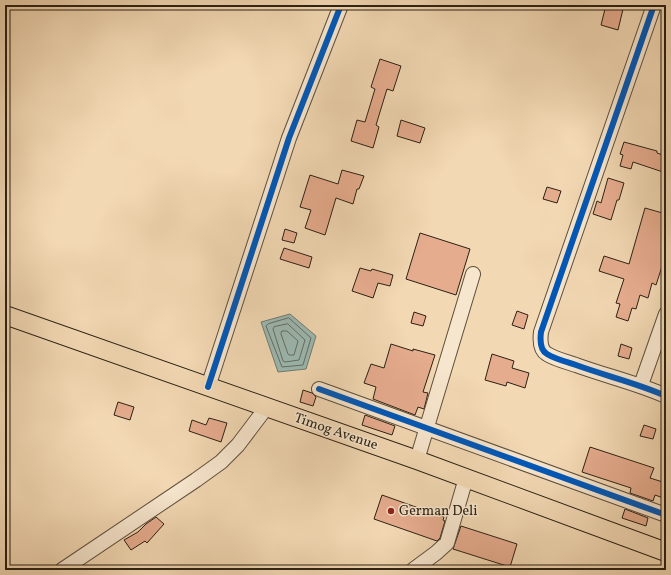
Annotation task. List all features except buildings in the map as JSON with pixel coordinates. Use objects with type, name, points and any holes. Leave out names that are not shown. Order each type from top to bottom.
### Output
[{"type":"main road","name":"Timog Avenue","points":[[5,315],[417,460],[666,552]]},
{"type":"street","points":[[208,387],[289,138],[342,5]]},
{"type":"street","points":[[654,5],[541,332],[540,344],[546,354],[611,377],[641,385],[666,396]]},
{"type":"street","points":[[417,460],[473,274]]},
{"type":"street","points":[[641,385],[666,314]]},
{"type":"street","points":[[319,389],[426,429],[666,514]]},
{"type":"street","points":[[62,570],[221,462],[238,445],[266,408]]},
{"type":"street","points":[[413,570],[447,543],[466,478]]},
{"type":"water","points":[[290,314],[316,336],[306,369],[278,372],[261,322]]},
{"type":"cycle path","points":[[208,387],[289,138],[341,5]]},
{"type":"cycle path","points":[[654,5],[541,332],[541,341],[543,350],[547,354],[666,396]]},
{"type":"cycle path","points":[[319,389],[666,515]]},
{"type":"place","name":"German Deli","points":[[391,511]]}]
